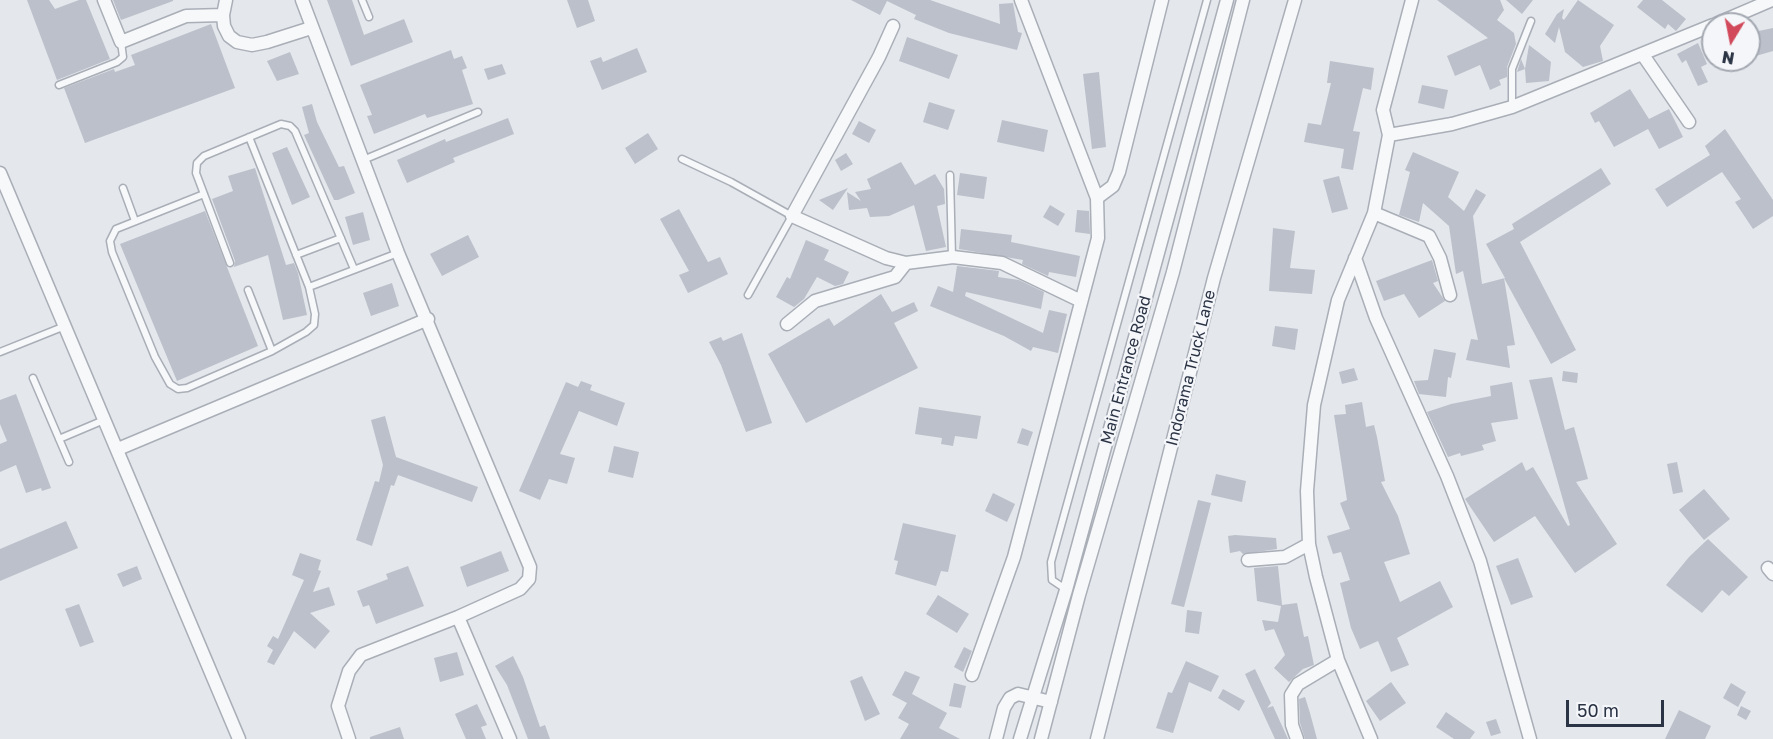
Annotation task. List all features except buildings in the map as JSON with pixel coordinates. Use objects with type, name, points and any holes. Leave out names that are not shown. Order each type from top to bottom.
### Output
[{"type":"street","points":[[104,0],[121,42],[186,16],[223,15]]},
{"type":"street","points":[[226,0],[223,15],[229,36],[237,42],[252,45],[311,28]]},
{"type":"street","points":[[302,0],[398,253],[428,319],[530,567],[529,579],[520,589],[458,617],[361,655],[349,671],[338,706],[350,739]]},
{"type":"street","points":[[972,675],[1014,557],[1098,238],[1097,198],[1021,0]]},
{"type":"street","points":[[1097,198],[1113,186],[1119,172],[1162,0]]},
{"type":"street","name":"Main Entrance Road","points":[[1020,739],[1066,590],[1227,0]]},
{"type":"street","points":[[1041,739],[1079,595],[1173,272],[1243,0]]},
{"type":"street","name":"Indorama Truck Lane","points":[[1097,739],[1214,278],[1295,0]]},
{"type":"street","points":[[1371,739],[1338,660],[1309,544],[1307,491],[1314,405],[1338,300],[1374,213],[1389,135],[1383,110],[1412,0]]},
{"type":"street","points":[[1745,12],[1773,0]]},
{"type":"street","points":[[892,26],[879,57],[792,216],[880,256],[906,264],[952,257],[1002,263],[1081,301]]},
{"type":"street","points":[[1389,135],[1452,124],[1512,107],[1701,30]]},
{"type":"street","points":[[1643,55],[1689,122]]},
{"type":"street","points":[[0,173],[239,739]]},
{"type":"street","points":[[1374,213],[1429,236],[1440,258],[1450,295]]},
{"type":"street","points":[[1355,258],[1376,318],[1447,476],[1480,561],[1530,739]]},
{"type":"street","points":[[787,324],[815,301],[895,277],[906,264]]},
{"type":"street","points":[[118,449],[428,319]]},
{"type":"street","points":[[1248,560],[1284,557],[1309,544]]},
{"type":"street","points":[[458,617],[510,739]]},
{"type":"street","points":[[1297,739],[1292,725],[1291,695],[1298,684],[1338,660]]},
{"type":"street","points":[[996,739],[1004,708],[1010,698],[1018,693],[1051,702]]},
{"type":"lane","points":[[362,0],[369,17]]},
{"type":"lane","points":[[1079,595],[1066,590],[1052,580],[1052,562],[1207,0]]},
{"type":"lane","points":[[1512,107],[1512,69],[1531,21]]},
{"type":"lane","points":[[59,85],[117,62],[123,57],[121,42]]},
{"type":"lane","points":[[363,160],[478,112]]},
{"type":"lane","points":[[230,263],[196,173],[197,163],[204,156],[281,124],[290,126],[295,131],[354,269]]},
{"type":"lane","points":[[204,194],[135,221],[112,233],[112,252],[155,357],[170,384],[178,389],[187,388],[272,351],[314,325],[315,314],[309,287],[249,137]]},
{"type":"lane","points":[[682,159],[731,182],[792,216],[748,295]]},
{"type":"lane","points":[[950,175],[952,257]]},
{"type":"lane","points":[[123,188],[135,221]]},
{"type":"lane","points":[[296,255],[341,238]]},
{"type":"lane","points":[[309,287],[398,253]]},
{"type":"lane","points":[[248,290],[272,351]]},
{"type":"lane","points":[[0,352],[65,326]]},
{"type":"lane","points":[[33,378],[69,462]]},
{"type":"lane","points":[[59,439],[104,420]]}]
